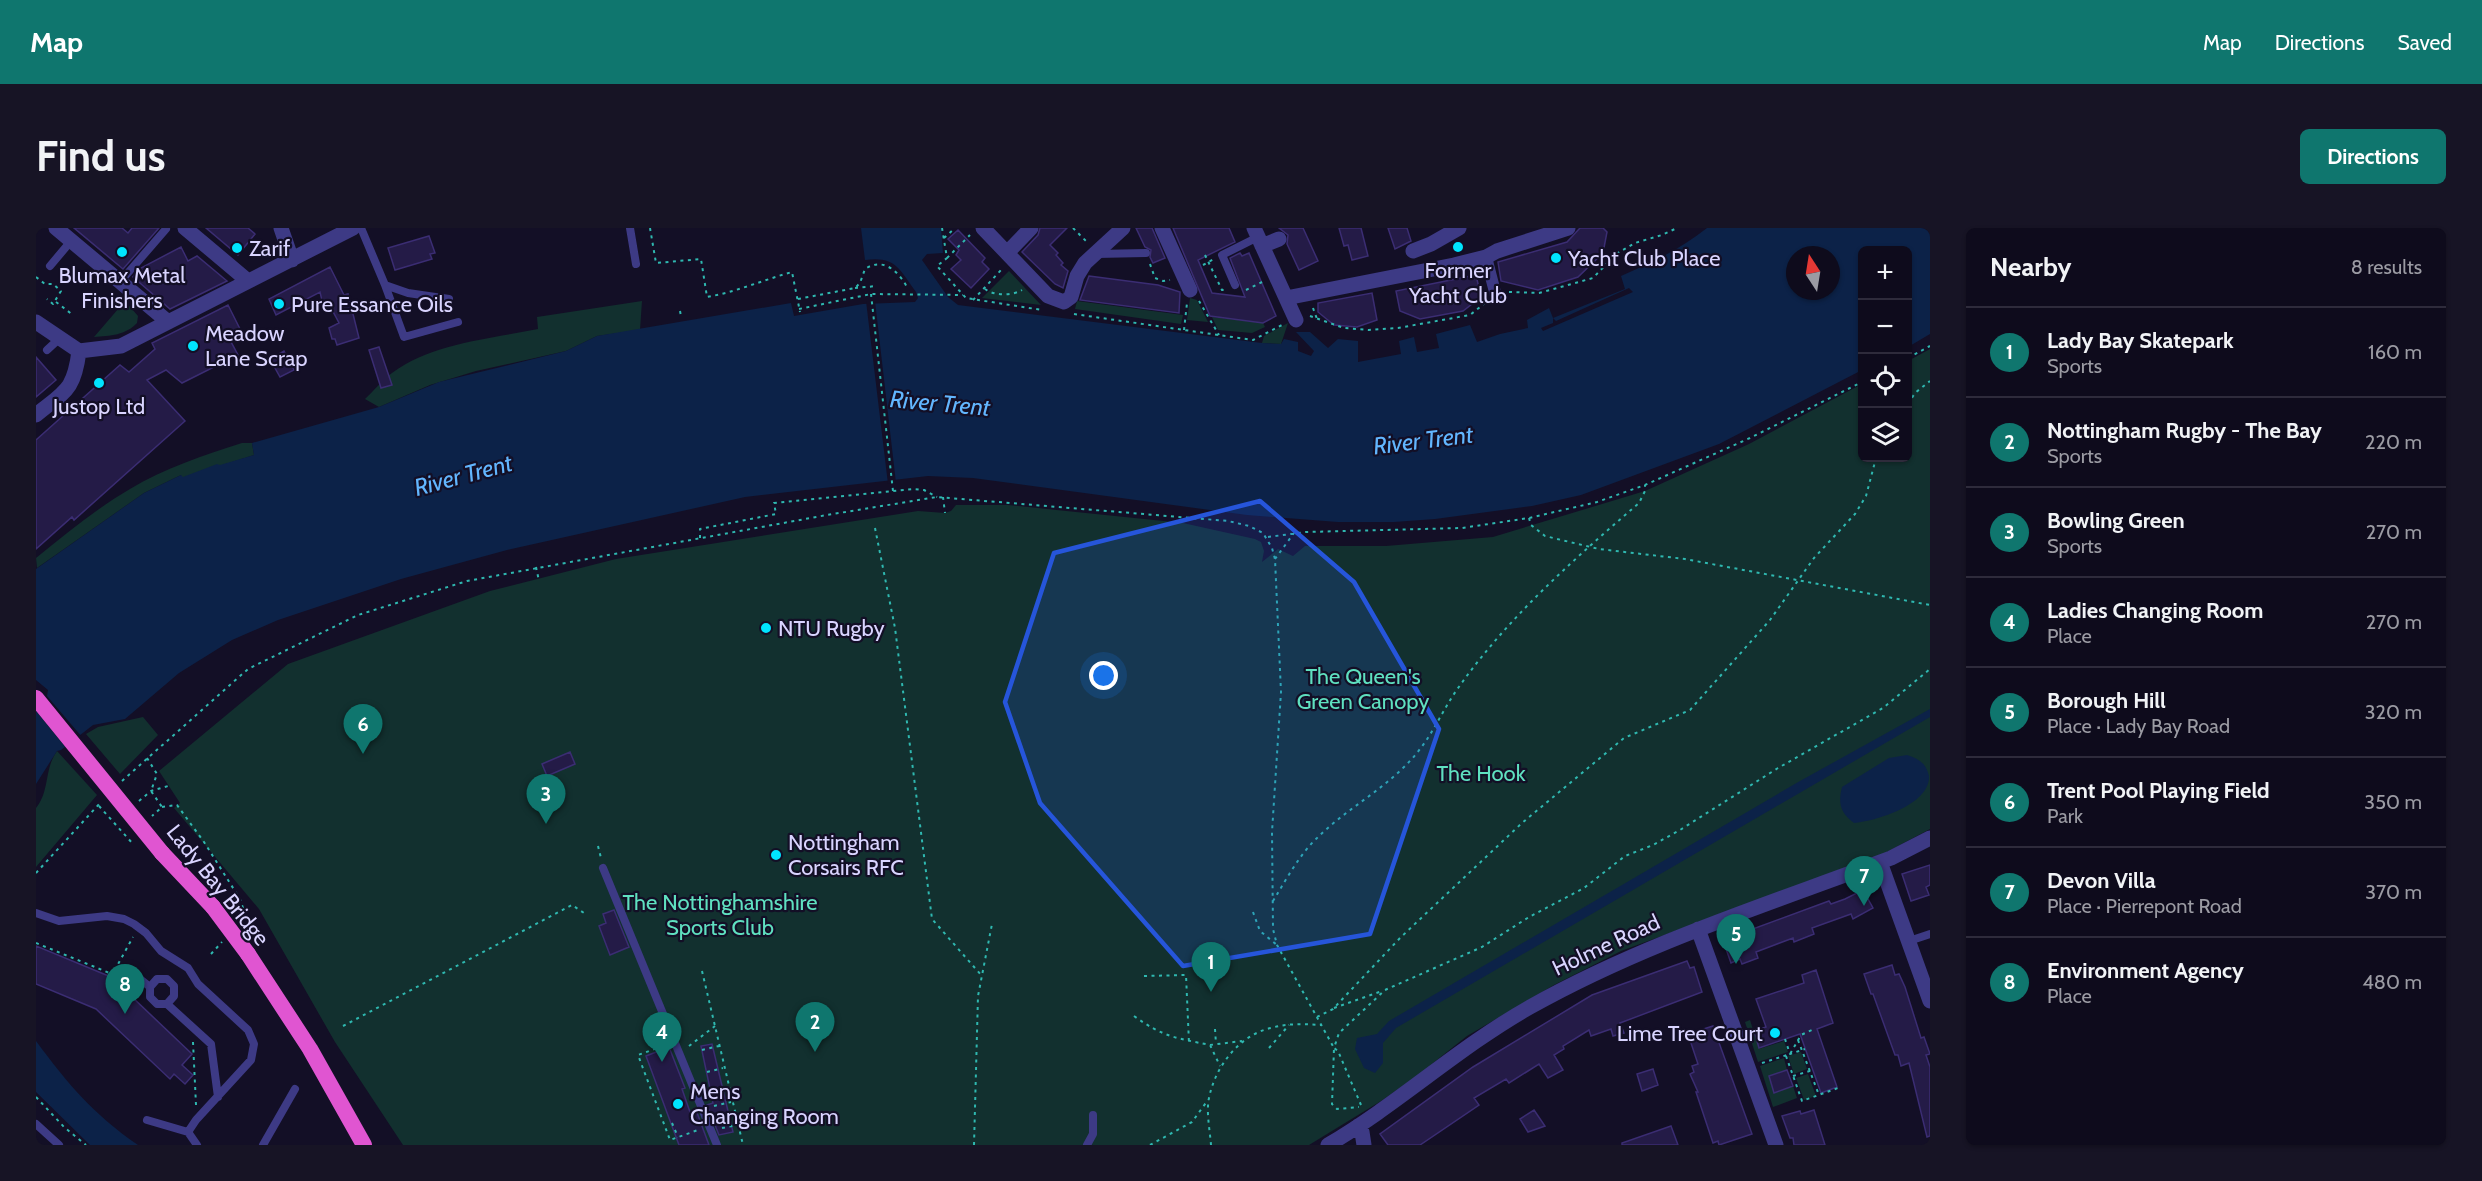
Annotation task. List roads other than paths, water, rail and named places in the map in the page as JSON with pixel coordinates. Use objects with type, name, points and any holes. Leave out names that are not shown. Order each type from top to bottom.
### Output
[{"type":"highway","name":"Lady Bay Bridge","points":[[36,698],[162,853],[213,907],[248,954],[310,1049],[364,1145]]},
{"type":"street","points":[[56,228],[167,321]]},
{"type":"street","points":[[185,228],[248,281]]},
{"type":"street","points":[[281,228],[292,260]]},
{"type":"street","points":[[36,322],[79,351],[121,346],[353,228]]},
{"type":"street","points":[[1010,256],[1031,228]]},
{"type":"street","points":[[979,230],[1010,256],[1048,296],[1064,302],[1071,297],[1081,269],[1123,228]]},
{"type":"street","points":[[1162,228],[1191,292]]},
{"type":"street","points":[[1413,251],[1459,228]]},
{"type":"street","points":[[1286,298],[1371,283],[1486,257],[1497,251],[1568,228]]},
{"type":"street","points":[[1258,237],[1279,239]]},
{"type":"street","points":[[1258,237],[1296,320]]},
{"type":"street","points":[[1486,257],[1497,296]]},
{"type":"street","points":[[36,416],[71,385],[75,376],[79,351]]},
{"type":"street","name":"Holme Road","points":[[1328,1145],[1364,1116],[1527,1008],[1628,957],[1880,862],[1930,838]]},
{"type":"street","points":[[1880,862],[1930,1001]]},
{"type":"street","points":[[1698,929],[1748,1068],[1772,1144]]},
{"type":"street","points":[[1364,1116],[1362,1132],[1364,1145]]},
{"type":"lane","points":[[361,228],[404,337],[458,322]]},
{"type":"lane","points":[[630,228],[636,264]]},
{"type":"lane","points":[[120,282],[166,229]]},
{"type":"lane","points":[[1235,285],[1222,255],[1258,237]]},
{"type":"lane","points":[[50,266],[71,241]]},
{"type":"lane","points":[[1096,253],[1146,253]]},
{"type":"lane","points":[[385,285],[408,293],[449,298]]},
{"type":"lane","points":[[47,350],[60,338]]},
{"type":"lane","points":[[603,868],[717,1145]]},
{"type":"lane","points":[[36,913],[42,917],[59,921],[106,916],[124,919],[146,933],[161,951],[188,968],[198,984],[248,1030],[254,1044],[251,1060],[196,1120],[188,1132]]},
{"type":"lane","points":[[1909,941],[1930,934]]},
{"type":"lane","points":[[134,974],[150,987]]},
{"type":"lane","points":[[167,1004],[174,996],[174,986],[167,979],[157,979],[150,987],[150,997],[157,1004],[167,1004],[211,1044],[218,1097]]},
{"type":"lane","points":[[263,1145],[295,1089]]},
{"type":"lane","points":[[1087,1145],[1093,1134],[1093,1115]]},
{"type":"lane","points":[[147,1120],[188,1132],[197,1145]]},
{"type":"lane","points":[[36,1124],[59,1145]]},
{"type":"water","name":"River Trent","points":[[861,228],[941,228],[943,253],[927,254],[922,260],[948,297],[958,305],[1262,343],[1281,344],[1284,339],[1298,342],[1298,351],[1311,356],[1314,351],[1296,332],[1310,332],[1328,348],[1338,339],[1358,341],[1358,362],[1401,354],[1399,341],[1414,337],[1417,352],[1439,348],[1436,334],[1470,325],[1477,342],[1528,328],[1527,320],[1549,308],[1553,318],[1625,289],[1621,276],[1655,261],[1707,228],[1930,228],[1930,334],[1912,345],[1912,246],[1858,246],[1858,372],[1719,444],[1581,495],[1532,506],[1435,519],[1338,522],[1247,515],[973,478],[928,476],[745,497],[507,550],[401,579],[278,620],[232,640],[179,673],[125,719],[93,725],[57,751],[36,784],[36,569],[144,493],[181,475],[183,477],[217,464],[254,455],[252,443],[379,407],[439,382],[566,351],[597,336],[791,303],[794,316],[863,304],[915,302],[918,298],[916,292],[901,271],[890,262],[865,260]]},
{"type":"water","points":[[1930,709],[1930,717],[1396,1028],[1383,1043],[1383,1063],[1375,1073],[1364,1068],[1355,1049],[1357,1038],[1377,1034],[1389,1021],[1800,781]]},
{"type":"water","points":[[1907,755],[1921,762],[1928,772],[1927,786],[1921,795],[1912,803],[1888,815],[1854,823],[1849,819],[1841,807],[1842,787],[1889,758]]},
{"type":"water","points":[[36,1041],[82,1098],[138,1145],[90,1145],[36,1092]]},
{"type":"place","name":"Former Yacht Club","points":[[1458,247]]},
{"type":"place","name":"Zarif","points":[[237,248]]},
{"type":"place","name":"Blumax Metal Finishers","points":[[122,252]]},
{"type":"place","name":"Yacht Club Place","points":[[1556,258]]},
{"type":"place","name":"Pure Essance Oils","points":[[279,304]]},
{"type":"place","name":"Meadow Lane Scrap","points":[[193,346]]},
{"type":"place","name":"Justop Ltd","points":[[99,383]]},
{"type":"place","name":"NTU Rugby","points":[[766,628]]},
{"type":"place","name":"Trent Pool Playing Field","points":[[363,754]]},
{"type":"place","name":"Bowling Green","points":[[546,824]]},
{"type":"place","name":"Nottingham Corsairs RFC","points":[[776,855]]},
{"type":"place","name":"Devon Villa","points":[[1864,906]]},
{"type":"place","name":"Borough Hill","points":[[1736,964]]},
{"type":"place","name":"Lady Bay Skatepark","points":[[1211,992]]},
{"type":"place","name":"Environment Agency","points":[[125,1014]]},
{"type":"place","name":"Lime Tree Court","points":[[1775,1033]]},
{"type":"place","name":"Nottingham Rugby - The Bay","points":[[815,1052]]},
{"type":"place","name":"Ladies Changing Room","points":[[662,1062]]},
{"type":"place","name":"Mens Changing Room","points":[[678,1104]]},
{"type":"park label","name":"The Queen's Green Canopy","points":[[1363,689]]},
{"type":"park label","name":"The Hook","points":[[1481,773]]},
{"type":"park label","name":"The Nottinghamshire Sports Club","points":[[720,914]]}]
